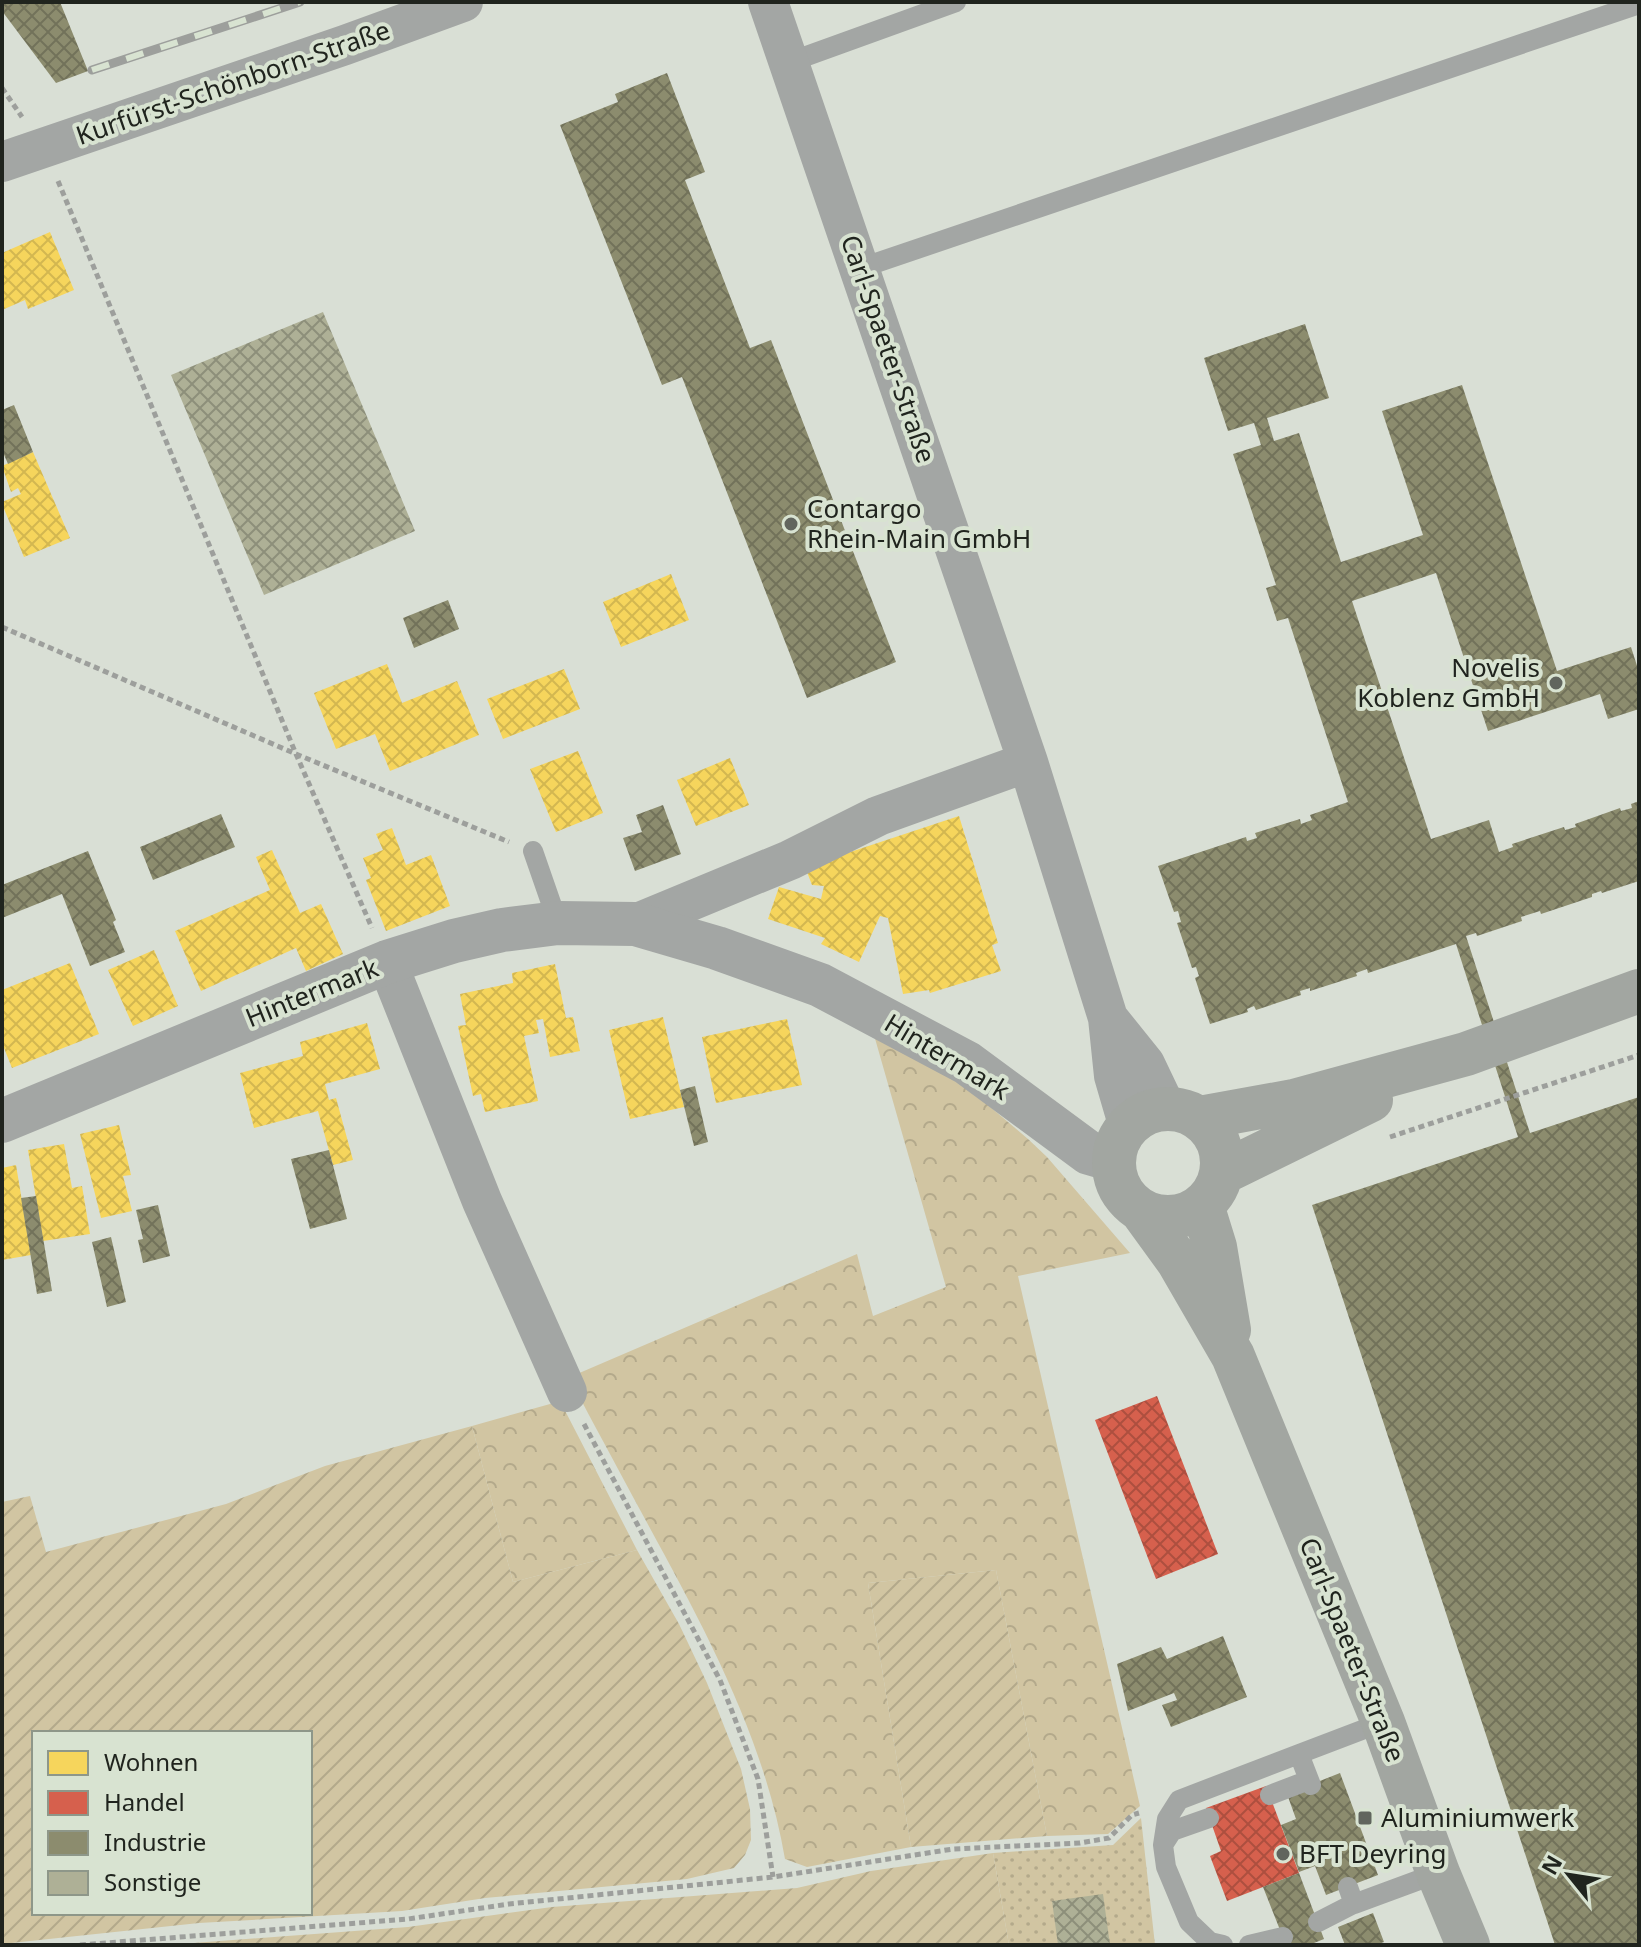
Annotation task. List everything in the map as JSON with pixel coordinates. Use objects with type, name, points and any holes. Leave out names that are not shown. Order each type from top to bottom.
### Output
[{"type":"main road","points":[[1152,1128],[1294,1101],[1466,1054],[1639,991]]},
{"type":"main road","points":[[1141,1210],[1156,1216],[1172,1217],[1188,1213],[1212,1189],[1466,1054]]},
{"type":"main road","name":"Carl-Spaeter-Straße","points":[[1233,1356],[1215,1247],[1212,1189],[1221,1152],[1214,1134],[1152,1128],[1114,1175],[1121,1191],[1141,1210],[1178,1261],[1233,1356],[1383,1722],[1468,1945]]},
{"type":"street","name":"Kurfürst-Schönborn-Straße","points":[[2,162],[463,2]]},
{"type":"street","name":"Carl-Spaeter-Straße","points":[[768,2],[1028,762],[1108,1018],[1145,1064],[1152,1128]]},
{"type":"street","name":"Hintermark","points":[[635,924],[790,860],[878,816],[1028,762]]},
{"type":"street","name":"Hintermark","points":[[2,1121],[387,962],[502,930],[558,923],[635,924],[717,948],[820,985],[967,1063],[1089,1153],[1152,1128]]},
{"type":"street","points":[[387,962],[482,1201],[567,1392]]},
{"type":"lane","points":[[790,62],[956,2]]},
{"type":"lane","points":[[861,268],[1639,4]]},
{"type":"lane","points":[[533,851],[558,923]]},
{"type":"lane","points":[[1223,1945],[1210,1942],[1189,1922],[1166,1867],[1163,1845],[1167,1819],[1179,1800],[1383,1722]]},
{"type":"lane","points":[[1270,1795],[1310,1782],[1299,1754]]},
{"type":"lane","points":[[1163,1845],[1172,1831],[1209,1818]]},
{"type":"lane","points":[[1318,1922],[1353,1895],[1438,1873]]},
{"type":"lane","points":[[1249,1945],[1283,1937]]},
{"type":"path","points":[[44,148],[296,754],[387,962]]},
{"type":"path","points":[[2,627],[296,754],[533,851]]},
{"type":"path","points":[[1389,1137],[1639,1055]]},
{"type":"path","points":[[567,1392],[720,1680],[758,1779],[773,1877]]},
{"type":"path","points":[[80,1945],[408,1919],[509,1904],[773,1877],[953,1849],[1080,1843],[1109,1838],[1132,1815],[1179,1800]]},
{"type":"green space","points":[[872,1028],[936,1061],[1028,1139],[1130,1253],[1018,1276],[1140,1806],[1108,1834],[1047,1836],[996,1570],[868,1583],[911,1847],[807,1867],[785,1859],[774,1807],[739,1706],[694,1610],[570,1377],[857,1254],[873,1316],[946,1287]]},
{"type":"green space","points":[[559,1399],[637,1550],[513,1582],[472,1426]]},
{"type":"green space","points":[[472,1426],[513,1582],[637,1550],[679,1624],[707,1683],[741,1769],[750,1809],[751,1840],[745,1855],[734,1868],[687,1879],[485,1898],[402,1911],[199,1923],[2,1944],[2,1502],[30,1496],[46,1552],[226,1504],[325,1466]]},
{"type":"green space","points":[[996,1570],[1047,1836],[911,1847],[868,1583]]},
{"type":"green space","points":[[1141,1818],[1155,1945],[1009,1945],[993,1853],[1113,1845]]},
{"type":"green space","points":[[993,1853],[1009,1945],[167,1945],[408,1927],[552,1907],[797,1888],[871,1871]]},
{"type":"building: Wohnen","points":[[50,232],[74,290],[28,309],[25,300],[2,310],[2,253]]},
{"type":"building: Wohnen","points":[[33,452],[70,538],[24,557],[2,504],[21,494],[18,488],[11,492],[2,466]]},
{"type":"building: Wohnen","points":[[671,574],[689,620],[621,647],[603,602]]},
{"type":"building: Wohnen","points":[[387,664],[402,703],[457,681],[479,735],[390,771],[375,734],[336,749],[314,693]]},
{"type":"building: Wohnen","points":[[564,669],[580,709],[503,739],[487,699]]},
{"type":"building: Wohnen","points":[[578,751],[603,813],[556,832],[530,769]]},
{"type":"building: Wohnen","points":[[730,758],[749,805],[696,826],[677,780]]},
{"type":"building: Wohnen","points":[[959,816],[998,943],[992,945],[1001,971],[930,993],[929,990],[903,994],[888,918],[880,916],[859,962],[821,944],[825,938],[768,919],[779,887],[821,899],[824,886],[812,885],[805,867]]},
{"type":"building: Wohnen","points":[[392,828],[406,865],[431,855],[450,906],[386,931],[366,880],[371,878],[363,858],[383,850],[376,834]]},
{"type":"building: Wohnen","points":[[272,850],[300,913],[321,904],[343,954],[306,971],[296,948],[201,991],[175,931],[270,890],[256,857]]},
{"type":"building: Wohnen","points":[[154,950],[178,1006],[133,1026],[108,970]]},
{"type":"building: Wohnen","points":[[70,963],[99,1034],[12,1068],[2,1043],[2,990]]},
{"type":"building: Wohnen","points":[[555,964],[566,1018],[573,1017],[580,1051],[550,1057],[543,1019],[536,1020],[539,1033],[524,1036],[538,1101],[485,1112],[481,1094],[473,1096],[458,1026],[466,1025],[460,994],[513,983],[512,973]]},
{"type":"building: Wohnen","points":[[663,1017],[684,1107],[630,1119],[609,1030]]},
{"type":"building: Wohnen","points":[[787,1019],[802,1085],[716,1103],[702,1037]]},
{"type":"building: Wohnen","points":[[367,1023],[380,1069],[325,1084],[329,1100],[336,1098],[353,1160],[333,1165],[318,1111],[254,1128],[240,1073],[303,1056],[300,1042]]},
{"type":"building: Wohnen","points":[[119,1125],[131,1175],[123,1176],[132,1211],[101,1218],[80,1134]]},
{"type":"building: Wohnen","points":[[64,1144],[72,1188],[82,1186],[90,1234],[43,1241],[28,1150]]},
{"type":"building: Wohnen","points":[[16,1165],[31,1255],[2,1260],[2,1168]]},
{"type":"building: Handel","points":[[1157,1396],[1218,1554],[1156,1579],[1095,1420]]},
{"type":"building: Handel","points":[[1266,1786],[1299,1873],[1227,1901],[1210,1856],[1221,1851],[1206,1808]]},
{"type":"building: Industrie","points":[[2,2],[60,2],[88,71],[56,83],[2,11]]},
{"type":"building: Industrie","name":"Contargo Rhein-Main GmbH","points":[[667,73],[705,172],[685,180],[750,348],[771,340],[896,662],[807,698],[682,377],[662,385],[560,125],[618,102],[615,94]]},
{"type":"building: Industrie","points":[[1305,324],[1329,398],[1267,418],[1274,441],[1299,433],[1341,562],[1423,535],[1382,411],[1462,385],[1557,671],[1631,647],[1639,672],[1639,709],[1608,719],[1600,694],[1488,731],[1436,573],[1352,601],[1431,839],[1489,820],[1499,852],[1513,847],[1512,844],[1564,827],[1565,830],[1576,827],[1575,824],[1620,808],[1621,811],[1632,808],[1631,804],[1639,801],[1639,881],[1592,894],[1592,897],[1541,914],[1540,911],[1521,917],[1522,921],[1477,936],[1476,933],[1466,936],[1530,1133],[1639,1097],[1639,1945],[1555,1945],[1312,1205],[1518,1137],[1456,944],[1368,973],[1367,969],[1356,973],[1357,976],[1310,991],[1310,988],[1300,991],[1301,995],[1256,1010],[1254,1006],[1247,1009],[1248,1012],[1210,1024],[1195,978],[1199,976],[1196,967],[1192,968],[1177,923],[1181,922],[1178,911],[1174,912],[1158,866],[1246,837],[1247,841],[1257,838],[1255,833],[1300,819],[1301,824],[1312,820],[1310,815],[1348,802],[1288,618],[1277,621],[1266,588],[1276,585],[1233,454],[1261,445],[1254,423],[1228,431],[1204,358]]},
{"type":"building: Industrie","points":[[14,405],[33,452],[8,464],[2,450],[2,410]]},
{"type":"building: Industrie","points":[[448,600],[459,629],[414,648],[403,618]]},
{"type":"building: Industrie","points":[[663,805],[681,854],[635,871],[623,838],[642,832],[636,815]]},
{"type":"building: Industrie","points":[[221,814],[235,847],[153,880],[140,847]]},
{"type":"building: Industrie","points":[[88,851],[116,920],[113,922],[125,952],[90,966],[62,894],[2,918],[2,885]]},
{"type":"building: Industrie","points":[[695,1086],[708,1142],[694,1146],[680,1090]]},
{"type":"building: Industrie","points":[[329,1150],[347,1219],[310,1229],[291,1159]]},
{"type":"building: Industrie","points":[[36,1196],[52,1291],[37,1294],[21,1198]]},
{"type":"building: Industrie","points":[[158,1205],[170,1256],[143,1263],[138,1240],[143,1239],[136,1210]]},
{"type":"building: Industrie","points":[[111,1237],[126,1302],[107,1307],[92,1242]]},
{"type":"building: Industrie","points":[[1223,1636],[1247,1697],[1171,1727],[1162,1705],[1177,1700],[1174,1693],[1128,1711],[1117,1664],[1161,1647],[1167,1659]]},
{"type":"building: Industrie","points":[[1340,1773],[1378,1875],[1326,1895],[1315,1866],[1299,1872],[1281,1825],[1296,1819],[1287,1794]]},
{"type":"building: Industrie","points":[[1299,1873],[1324,1939],[1309,1945],[1286,1945],[1263,1887]]},
{"type":"building: Industrie","points":[[1373,1913],[1384,1942],[1345,1945],[1338,1927]]},
{"type":"building: Sonstige","points":[[323,312],[415,531],[264,595],[171,375]]},
{"type":"building: Sonstige","points":[[1103,1894],[1110,1945],[1058,1945],[1052,1901]]},
{"type":"railway","points":[[92,70],[300,2]]},
{"type":"place","name":"Contargo Rhein-Main GmbH","points":[[791,524]]},
{"type":"place","name":"Novelis Koblenz GmbH","points":[[1556,683]]},
{"type":"place","name":"Aluminiumwerk","points":[[1365,1818]]},
{"type":"place","name":"BFT Deyring","points":[[1283,1854]]}]
